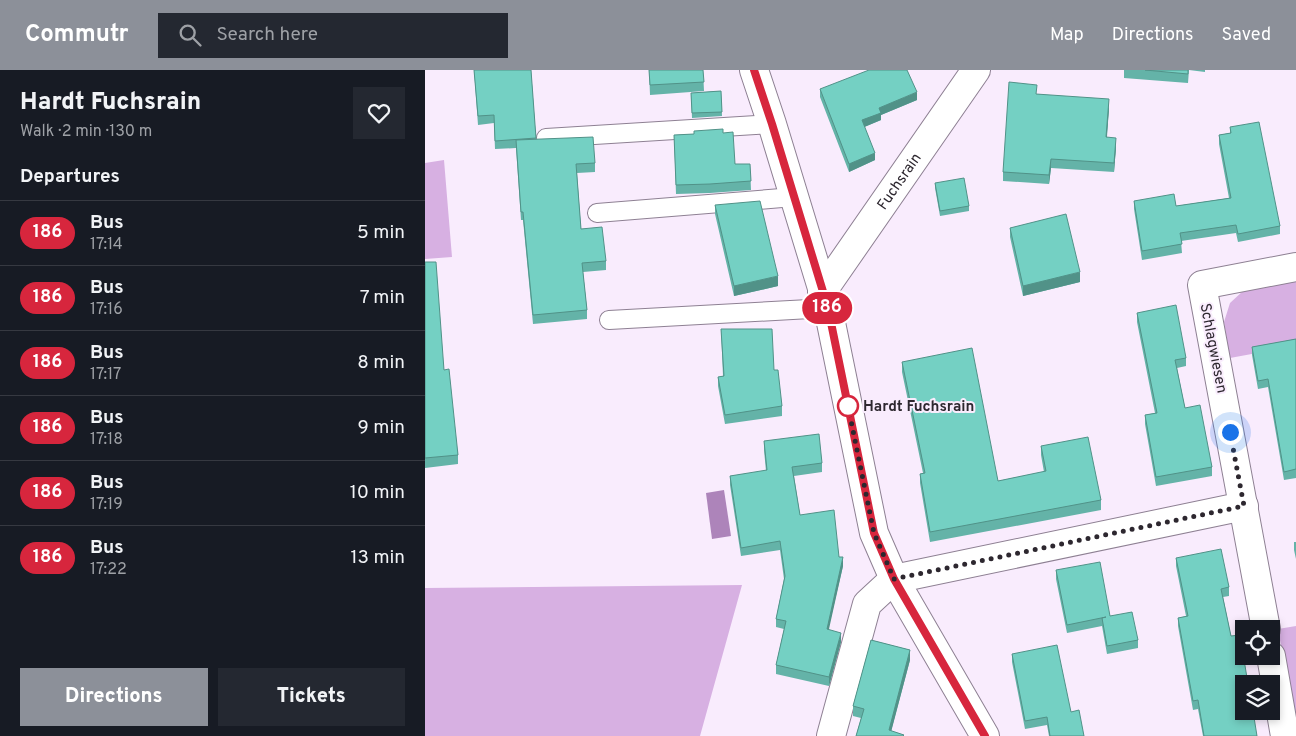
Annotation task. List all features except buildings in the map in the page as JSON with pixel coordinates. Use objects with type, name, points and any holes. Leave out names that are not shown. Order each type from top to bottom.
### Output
[{"type":"street","points":[[754,70],[825,300],[874,533],[894,579],[985,736]]},
{"type":"street","name":"Fuchsrain","points":[[825,300],[976,70]]},
{"type":"street","name":"Schlagwiesen","points":[[1264,620],[1202,285],[1296,267]]},
{"type":"street","points":[[831,736],[867,604],[894,579],[1244,506]]},
{"type":"street","points":[[1273,665],[1285,736]]},
{"type":"lane","points":[[546,138],[772,124]]},
{"type":"lane","points":[[597,213],[794,197]]},
{"type":"lane","points":[[609,320],[825,300]]},
{"type":"shaded area","points":[[444,160],[452,257],[425,259],[425,163]]},
{"type":"shaded area","points":[[1296,281],[1296,346],[1230,358],[1224,322],[1230,303],[1243,291]]},
{"type":"shaded area","points":[[724,490],[731,536],[712,539],[706,493]]},
{"type":"shaded area","points":[[742,585],[700,736],[425,736],[425,588]]},
{"type":"shaded area","points":[[1296,626],[1296,714],[1292,707],[1280,640],[1280,629]]},
{"type":"bus line","name":"186","points":[[754,70],[828,308],[874,533],[894,579],[985,736]]},
{"type":"place","name":"Hardt Fuchsrain","points":[[848,406]]},
{"type":"route","points":[[848,406],[874,533],[894,579],[1244,506],[1230,432]]}]
